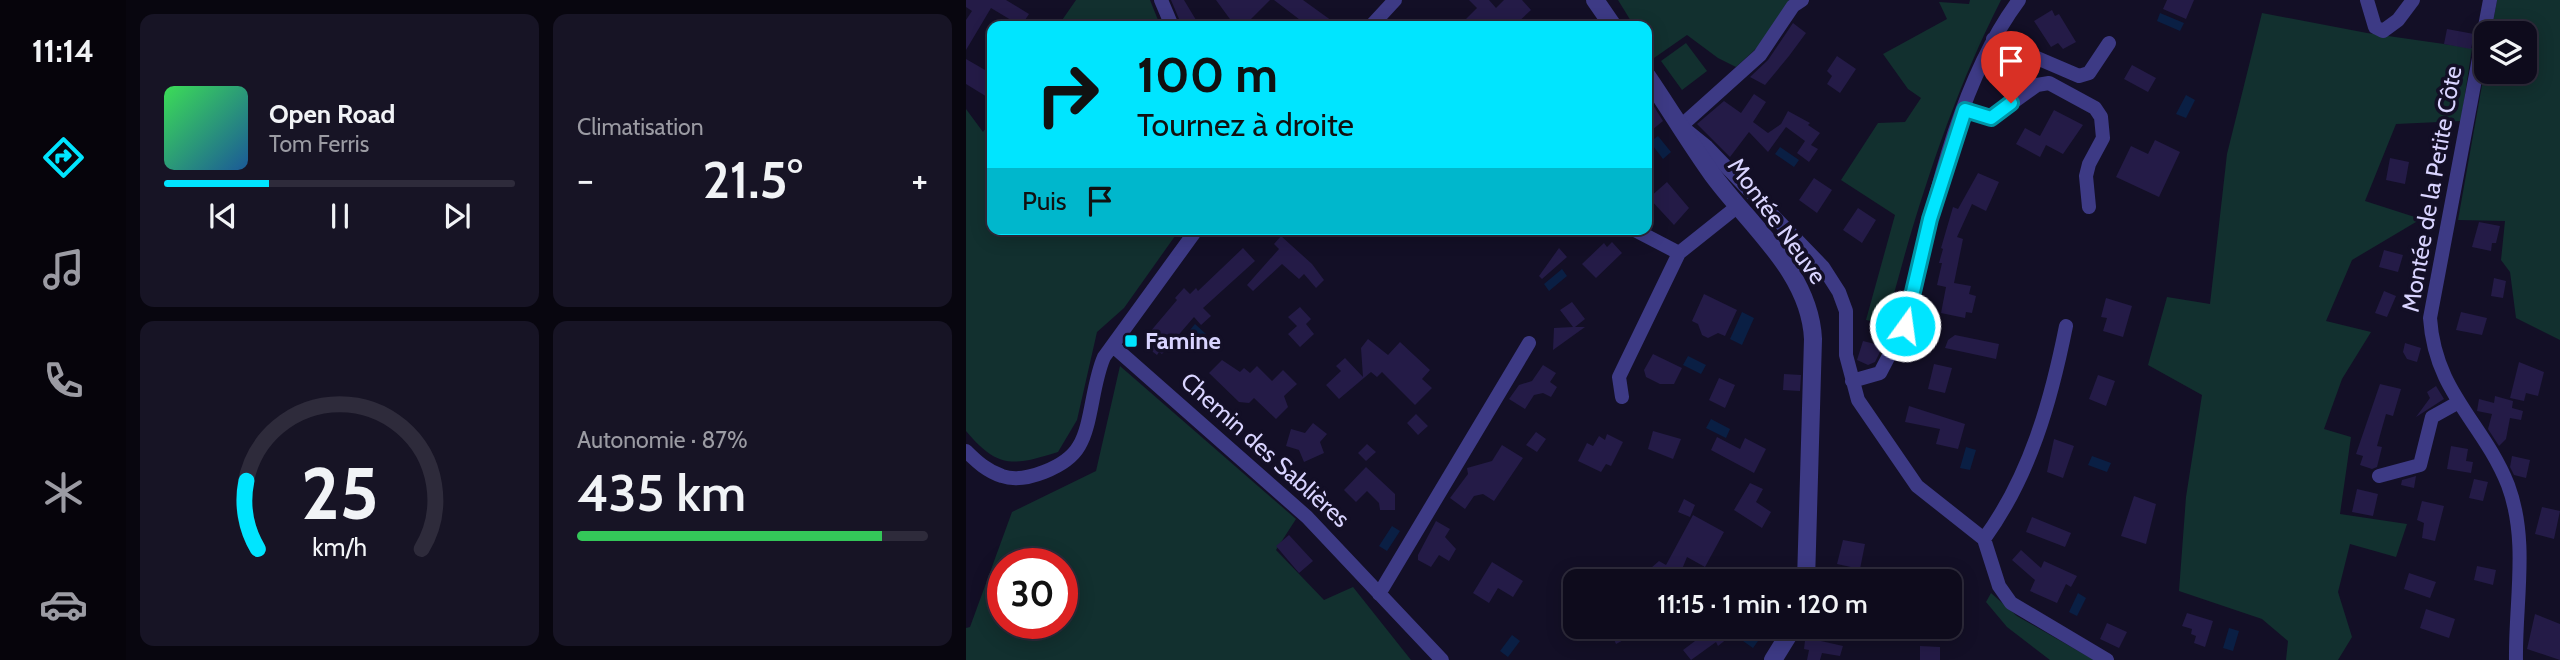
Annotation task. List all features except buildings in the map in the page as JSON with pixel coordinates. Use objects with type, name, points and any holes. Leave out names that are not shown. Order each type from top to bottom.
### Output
[{"type":"street","points":[[1161,0],[1170,21]]},
{"type":"street","points":[[1376,21],[1395,0]]},
{"type":"street","points":[[1595,0],[1610,21]]},
{"type":"street","points":[[1802,0],[1793,6],[1759,55],[1681,126],[1707,147],[1823,267],[1839,292],[1846,311],[1846,355],[1858,400],[1917,486],[1984,539],[1999,586],[2011,603],[2107,660]]},
{"type":"street","points":[[1853,385],[1880,373],[1905,326],[1941,181],[1982,60],[2019,0]]},
{"type":"street","points":[[2367,0],[2375,27],[2383,32],[2413,0]]},
{"type":"street","name":"Montée de la Petite Côte","points":[[2490,0],[2430,318],[2436,361],[2500,468],[2516,516],[2519,547],[2516,660]]},
{"type":"street","points":[[1993,39],[2066,73],[2080,76],[2089,73],[2109,43]]},
{"type":"street","points":[[1965,110],[1991,118],[2037,85],[2049,82],[2089,103],[2101,117],[2104,126],[2104,138],[2089,164],[2086,176],[2089,207]]},
{"type":"street","name":"Montée Neuve","points":[[1652,83],[1738,206],[1798,282],[1810,312],[1813,339],[1806,569]]},
{"type":"street","points":[[1622,397],[1619,377],[1679,253],[1738,206]]},
{"type":"street","points":[[966,452],[984,468],[1004,478],[1027,476],[1062,463],[1080,445],[1094,379],[1104,357],[1193,235]]},
{"type":"street","points":[[1644,235],[1679,253]]},
{"type":"street","points":[[1984,539],[2003,514],[2045,418],[2066,326]]},
{"type":"street","points":[[1379,594],[1528,342]]},
{"type":"street","name":"Chemin des Sablières","points":[[1114,346],[1267,480],[1338,547],[1442,660]]},
{"type":"street","points":[[2379,476],[2420,465],[2431,417],[2459,402]]},
{"type":"street","points":[[1773,660],[1786,639]]},
{"type":"green space","points":[[1076,0],[1150,0],[1158,20],[1157,21],[1061,21]]},
{"type":"green space","points":[[1618,0],[1789,0],[1760,45],[1736,67],[1718,58],[1687,35],[1654,58],[1652,21],[1631,21]]},
{"type":"green space","points":[[1970,0],[2001,0],[1965,77],[1935,159],[1886,324],[1866,320],[1895,215],[1841,180],[1878,123],[1905,122],[1921,98],[1908,89],[1883,54],[1947,19],[1939,2],[1969,4]]},
{"type":"green space","points":[[2497,0],[2560,0],[2560,340],[2516,318],[2510,272],[2501,260],[2505,221],[2458,220],[2482,84],[2537,84],[2537,21],[2493,21]]},
{"type":"green space","points":[[2262,13],[2367,33],[2472,48],[2461,121],[2396,124],[2365,201],[2421,219],[2352,260],[2326,321],[2371,332],[2342,379],[2324,429],[2351,437],[2340,514],[2407,524],[2396,557],[2350,544],[2338,592],[2352,637],[2338,660],[2286,660],[2288,641],[2262,619],[2179,591],[2186,497],[2202,395],[2148,365],[2167,297],[2210,304],[2227,154]]},
{"type":"green space","points":[[1686,43],[1707,71],[1682,90],[1661,61]]},
{"type":"green space","points":[[966,109],[983,132],[987,127],[987,235],[1176,235],[1124,308],[1097,332],[1077,420],[1058,452],[1018,462],[1007,461],[988,452],[966,431]]},
{"type":"green space","points":[[1120,366],[1296,519],[1276,550],[1324,600],[1353,587],[1411,660],[966,660],[966,628],[970,627],[987,580],[987,639],[1078,639],[1078,548],[999,548],[1012,512],[1096,471]]},
{"type":"green space","points":[[1991,593],[2017,616],[2094,660],[2050,660],[2007,627],[1986,602]]},
{"type":"water","points":[[2160,13],[2184,23],[2180,31],[2157,21]]},
{"type":"water","points":[[2186,95],[2195,100],[2186,118],[2176,114]]},
{"type":"water","points":[[1658,136],[1671,152],[1663,159],[1652,145],[1652,140]]},
{"type":"water","points":[[1780,147],[1799,160],[1794,167],[1775,154]]},
{"type":"water","points":[[1562,269],[1567,276],[1549,291],[1544,284]]},
{"type":"water","points":[[1742,312],[1754,318],[1742,345],[1730,339]]},
{"type":"water","points":[[1195,324],[1206,334],[1194,347],[1188,340],[1194,334],[1190,330]]},
{"type":"water","points":[[1688,356],[1706,365],[1701,374],[1683,365]]},
{"type":"water","points":[[1711,419],[1730,429],[1726,438],[1706,428]]},
{"type":"water","points":[[1966,447],[1976,450],[1970,470],[1960,468]]},
{"type":"water","points":[[2092,456],[2111,463],[2107,472],[2088,465]]},
{"type":"water","points":[[1392,526],[1400,531],[1387,551],[1379,546]]},
{"type":"water","points":[[2078,593],[2086,598],[2077,616],[2069,612]]},
{"type":"water","points":[[2229,628],[2239,631],[2233,651],[2223,648]]},
{"type":"water","points":[[1512,635],[1520,641],[1508,657],[1500,651]]},
{"type":"water","points":[[1744,639],[1759,639],[1753,648],[1743,641]]},
{"type":"place","name":"Famine","points":[[1131,341]]},
{"type":"route","points":[[1905,326],[1930,219],[1948,156],[1965,110],[1983,118],[1991,118],[2011,103]]}]
